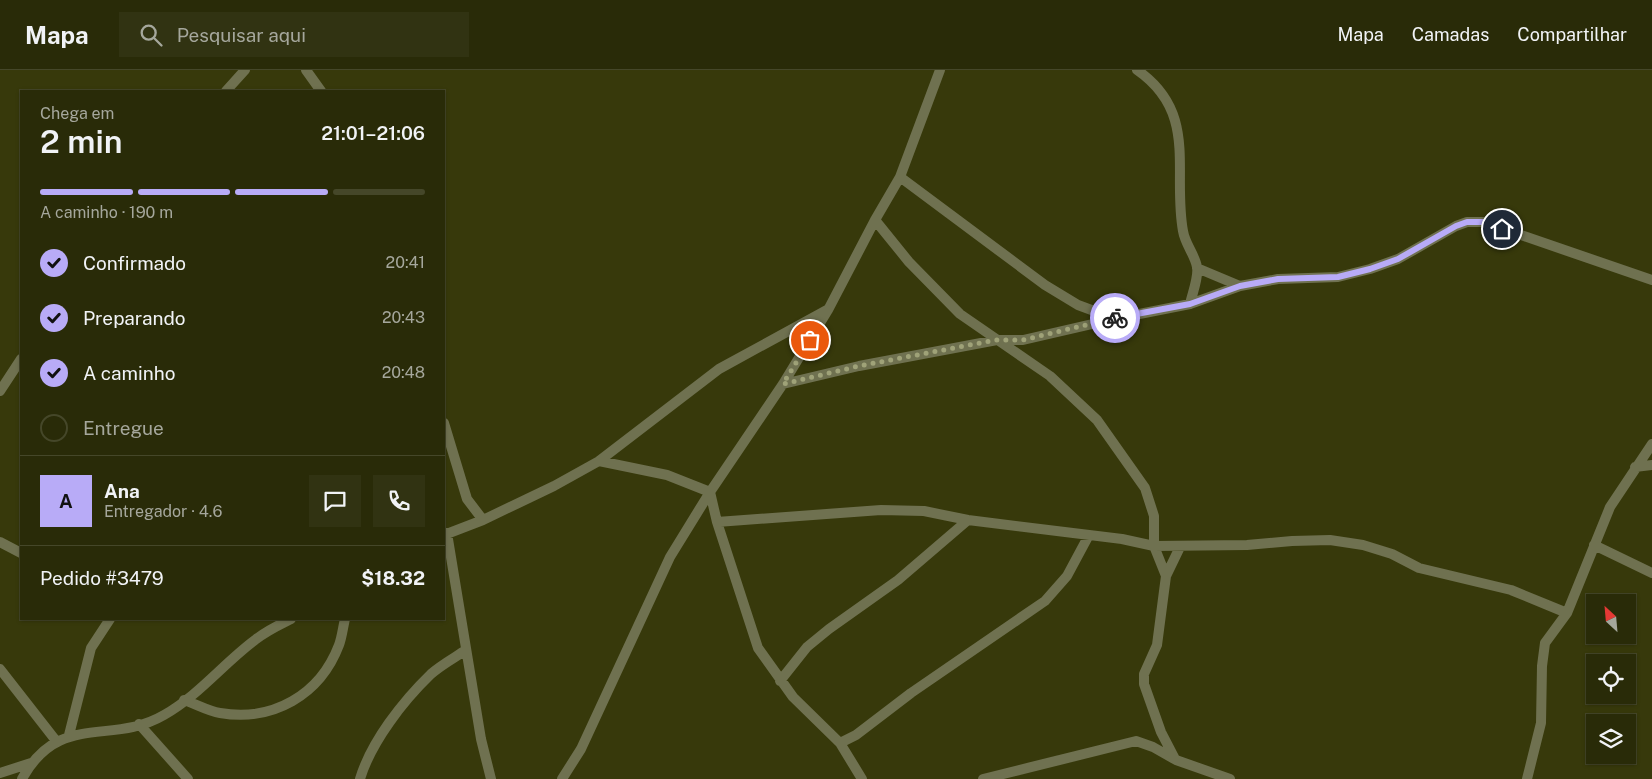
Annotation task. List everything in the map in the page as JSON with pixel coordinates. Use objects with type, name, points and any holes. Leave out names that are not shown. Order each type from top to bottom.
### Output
[{"type":"street","points":[[227,90],[245,70]]},
{"type":"street","points":[[306,70],[320,90]]},
{"type":"street","points":[[562,779],[581,749],[670,557],[710,492],[783,384],[828,310],[875,220],[900,177],[940,70]]},
{"type":"street","points":[[1137,70],[1159,90],[1169,104],[1177,125],[1183,231],[1197,268],[1190,304]]},
{"type":"street","points":[[900,177],[1044,285],[1078,305],[1114,319]]},
{"type":"street","points":[[875,220],[937,292],[960,314],[1050,376],[1097,420],[1145,488],[1154,516],[1154,546],[1166,576]]},
{"type":"street","points":[[783,384],[859,366],[997,340],[1023,340],[1190,304],[1240,286],[1278,279],[1338,277],[1370,269],[1398,259],[1456,226],[1467,222],[1484,222],[1652,280]]},
{"type":"street","points":[[1197,268],[1240,286]]},
{"type":"street","points":[[491,779],[481,739],[446,534],[484,520],[554,486],[599,461],[719,369],[828,310]]},
{"type":"street","points":[[0,391],[20,361]]},
{"type":"street","points":[[445,426],[467,499],[484,520]]},
{"type":"street","points":[[1527,779],[1541,723],[1542,666],[1546,643],[1567,614],[1610,507],[1652,444]]},
{"type":"street","points":[[599,461],[667,475],[710,492]]},
{"type":"street","points":[[1635,467],[1652,465]]},
{"type":"street","points":[[710,492],[717,522],[758,648],[780,681],[807,712],[840,744],[862,779]]},
{"type":"street","points":[[717,522],[881,510],[924,511],[968,520],[1089,535],[1154,546],[1180,547],[1330,540],[1362,545],[1392,554],[1419,568],[1511,590],[1567,614]]},
{"type":"street","points":[[780,681],[807,647],[898,580],[968,520]]},
{"type":"street","points":[[840,744],[856,735],[911,693],[1045,601],[1067,576],[1089,535]]},
{"type":"street","points":[[0,542],[20,552]]},
{"type":"street","points":[[1594,545],[1652,574]]},
{"type":"street","points":[[1176,760],[1161,732],[1144,684],[1144,674],[1158,645],[1166,576],[1180,547]]},
{"type":"street","points":[[69,735],[91,648],[109,620]]},
{"type":"street","points":[[0,773],[31,763],[69,735],[138,724],[163,716],[255,640],[289,620]]},
{"type":"street","points":[[184,700],[219,713],[246,715],[275,709],[295,701],[311,689],[324,672],[339,645],[345,620]]},
{"type":"street","points":[[360,779],[373,747],[413,694],[432,673],[466,650]]},
{"type":"street","points":[[0,669],[57,742]]},
{"type":"street","points":[[138,724],[188,779]]},
{"type":"street","points":[[983,779],[1136,741],[1153,747],[1176,760],[1230,779]]},
{"type":"street","points":[[22,779],[31,763]]},
{"type":"way so far","points":[[810,340],[783,384],[859,366],[980,343],[997,340],[1023,340],[1115,318]]},
{"type":"route","points":[[1115,318],[1190,304],[1240,286],[1278,279],[1338,277],[1370,269],[1398,259],[1456,226],[1467,222],[1484,222],[1502,229]]}]
